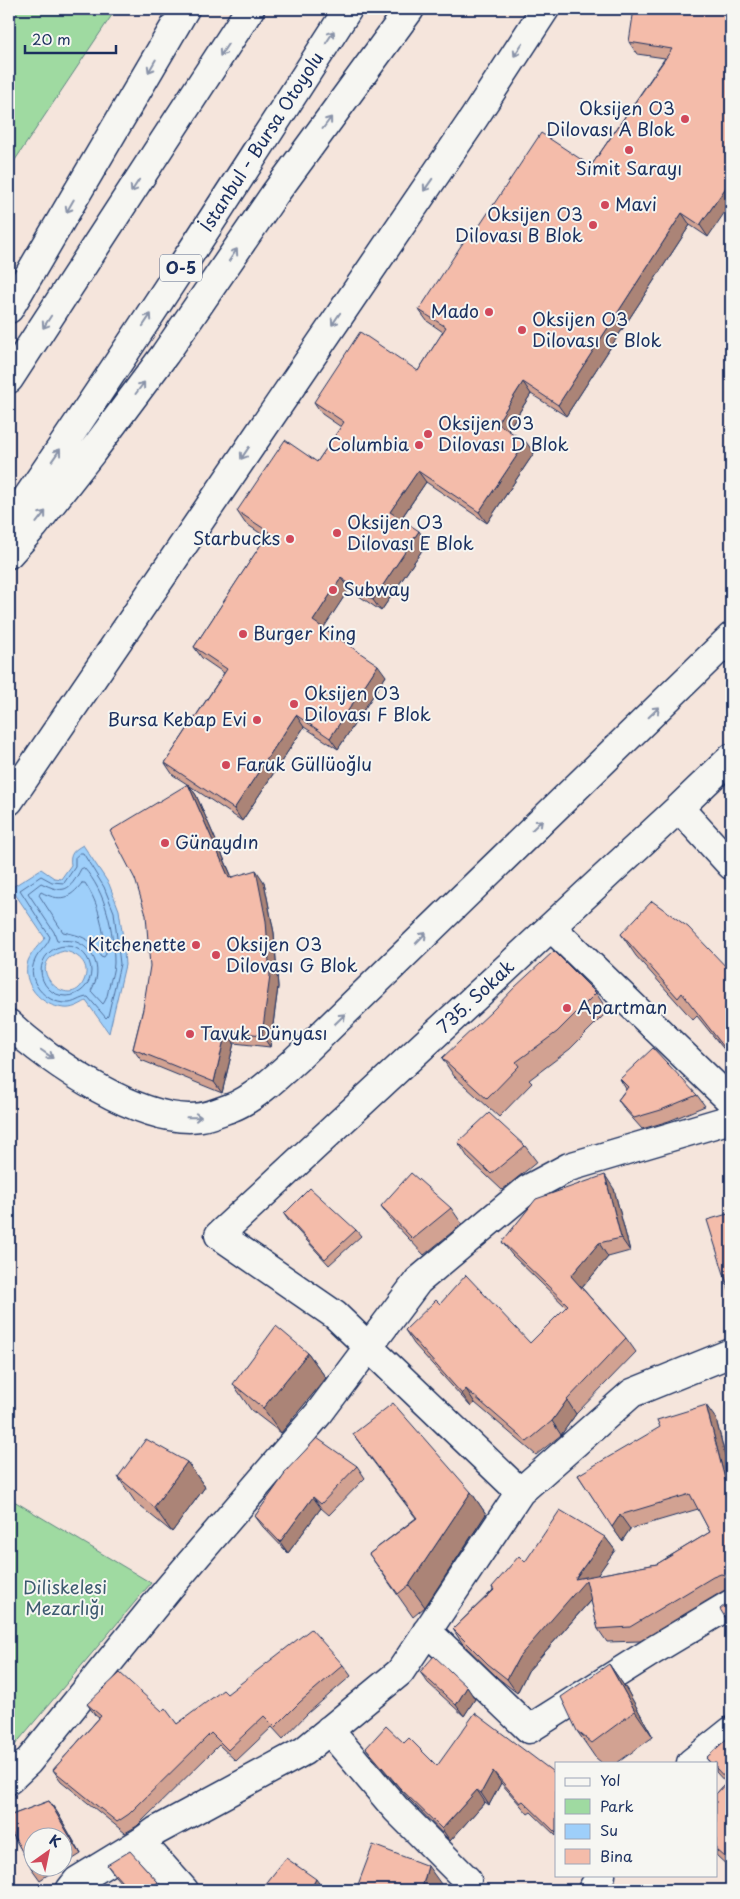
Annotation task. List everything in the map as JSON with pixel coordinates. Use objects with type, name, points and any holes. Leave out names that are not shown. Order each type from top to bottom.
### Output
[{"type":"main road","points":[[9,309],[29,278],[185,9]]},
{"type":"main road","points":[[9,379],[250,9]]},
{"type":"main road","name":"İstanbul - Bursa Otoyolu","points":[[9,524],[223,205],[348,9]]},
{"type":"main road","points":[[9,554],[34,526],[166,354],[274,195],[410,9]]},
{"type":"main road","points":[[9,801],[474,118],[545,9]]},
{"type":"main road","points":[[9,1024],[24,1038],[86,1081],[134,1106],[168,1116],[200,1117],[232,1108],[262,1089],[303,1053],[731,637]]},
{"type":"main road","name":"735. Sokak","points":[[368,1346],[335,1315],[219,1235],[731,758]]},
{"type":"main road","points":[[679,808],[731,865]]},
{"type":"main road","points":[[551,927],[731,1101]]},
{"type":"main road","points":[[9,1780],[28,1762],[169,1588],[319,1413],[418,1281],[528,1189],[568,1167],[731,1119]]},
{"type":"main road","points":[[368,1346],[520,1492]]},
{"type":"main road","points":[[70,1890],[77,1881],[156,1831],[304,1751],[400,1672],[520,1492],[632,1393],[731,1353]]},
{"type":"main road","points":[[428,1631],[529,1729],[731,1604]]},
{"type":"main road","points":[[329,1730],[396,1809],[467,1880]]},
{"type":"main road","points":[[691,1762],[731,1731]]},
{"type":"main road","points":[[141,1842],[184,1890]]},
{"type":"main road","points":[[592,1890],[601,1876]]},
{"type":"green space","points":[[9,9],[116,9],[9,169]]},
{"type":"green space","name":"Diliskelesi Mezarlığı","points":[[9,1498],[151,1583],[9,1752]]},
{"type":"water","points":[[83,845],[109,884],[119,910],[123,938],[125,965],[109,1033],[86,1001],[67,1008],[56,1006],[41,998],[30,985],[27,978],[28,961],[45,938],[11,888],[41,869],[54,878],[61,879],[71,865],[73,853]],"holes":[[[64,951],[78,956],[86,968],[85,978],[78,989],[70,992],[60,990],[52,984],[47,975],[46,966],[51,957]]]},
{"type":"building","points":[[634,9],[731,9],[731,180],[700,225],[682,213],[558,405],[523,382],[497,423],[526,442],[479,512],[418,471],[390,512],[419,531],[373,600],[341,578],[313,621],[378,665],[330,738],[296,715],[234,809],[165,763],[227,669],[194,647],[269,532],[237,511],[285,440],[317,462],[344,422],[314,402],[360,332],[418,371],[446,327],[419,310],[468,235],[472,237],[541,133],[591,166],[672,49],[629,42]]},
{"type":"building","name":"Oksijen O3 Dilovası G Blok","points":[[188,784],[229,878],[256,870],[266,921],[270,976],[262,1035],[226,1031],[214,1082],[133,1049],[143,1009],[150,966],[146,915],[135,879],[110,831]]},
{"type":"building","points":[[652,901],[688,927],[731,972],[731,1056],[682,993],[678,998],[621,934]]},
{"type":"building","points":[[554,951],[596,993],[557,1032],[516,1062],[519,1066],[487,1099],[442,1058]]},
{"type":"building","points":[[653,1048],[697,1095],[661,1110],[634,1118],[618,1100],[628,1087],[620,1079]]},
{"type":"building","points":[[489,1113],[525,1146],[491,1174],[458,1142]]},
{"type":"building","points":[[411,1173],[451,1208],[413,1239],[381,1206]]},
{"type":"building","points":[[605,1175],[621,1238],[599,1243],[571,1276],[626,1338],[567,1400],[552,1421],[527,1442],[466,1389],[462,1394],[405,1330],[436,1300],[440,1304],[466,1275],[530,1343],[568,1305],[502,1242],[536,1199]]},
{"type":"building","points":[[310,1188],[356,1230],[325,1259],[284,1214]]},
{"type":"building","points":[[731,1213],[731,1292],[730,1293],[707,1220]]},
{"type":"building","points":[[276,1326],[308,1353],[263,1408],[233,1384]]},
{"type":"building","points":[[393,1403],[471,1492],[409,1585],[398,1594],[369,1554],[417,1518],[353,1434]]},
{"type":"building","points":[[706,1405],[727,1487],[731,1485],[731,1556],[727,1558],[731,1564],[731,1579],[721,1574],[713,1577],[630,1627],[598,1629],[586,1580],[519,1657],[507,1679],[488,1664],[453,1629],[494,1590],[492,1587],[519,1556],[525,1562],[560,1510],[605,1537],[575,1579],[657,1564],[710,1532],[690,1494],[620,1515],[612,1527],[578,1475],[660,1427],[657,1420]]},
{"type":"building","points":[[317,1438],[357,1466],[321,1504],[313,1497],[280,1542],[255,1516],[284,1473]]},
{"type":"building","points":[[146,1439],[187,1462],[154,1507],[118,1477]]},
{"type":"building","points":[[731,1600],[731,1627],[720,1609]]},
{"type":"building","points":[[311,1629],[343,1665],[300,1702],[275,1727],[264,1716],[228,1750],[211,1733],[129,1814],[117,1822],[53,1770],[101,1716],[87,1704],[120,1673],[162,1711],[165,1708],[177,1724],[223,1690],[227,1694]]},
{"type":"building","points":[[434,1656],[467,1687],[456,1705],[420,1672]]},
{"type":"building","points":[[609,1664],[635,1711],[592,1743],[577,1731],[561,1697]]},
{"type":"building","points":[[475,1713],[555,1773],[555,1832],[523,1801],[520,1803],[493,1771],[481,1793],[477,1790],[442,1829],[399,1787],[366,1748],[386,1726],[404,1743],[409,1738],[437,1766]]},
{"type":"building","points":[[731,1735],[731,1863],[718,1852],[718,1792],[728,1781],[718,1770],[718,1762],[710,1762],[706,1758]]},
{"type":"building","points":[[49,1801],[64,1826],[22,1826],[22,1851],[9,1828],[9,1816]]},
{"type":"building","points":[[373,1845],[428,1866],[422,1888],[431,1890],[356,1890]]},
{"type":"building","points":[[130,1851],[158,1882],[149,1890],[129,1890],[107,1865]]},
{"type":"building","points":[[286,1858],[316,1879],[310,1890],[261,1890]]},
{"type":"place","name":"Oksijen O3 Dilovası A Blok","points":[[685,119]]},
{"type":"place","name":"Simit Sarayı","points":[[629,150]]},
{"type":"place","name":"Mavi","points":[[605,205]]},
{"type":"place","name":"Oksijen O3 Dilovası B Blok","points":[[593,225]]},
{"type":"place","name":"Mado","points":[[489,312]]},
{"type":"place","name":"Oksijen O3 Dilovası C Blok","points":[[522,330]]},
{"type":"place","name":"Oksijen O3 Dilovası D Blok","points":[[428,434]]},
{"type":"place","name":"Columbia","points":[[419,445]]},
{"type":"place","name":"Oksijen O3 Dilovası E Blok","points":[[337,533]]},
{"type":"place","name":"Starbucks","points":[[290,539]]},
{"type":"place","name":"Subway","points":[[333,590]]},
{"type":"place","name":"Burger King","points":[[243,634]]},
{"type":"place","name":"Oksijen O3 Dilovası F Blok","points":[[294,704]]},
{"type":"place","name":"Bursa Kebap Evi","points":[[257,720]]},
{"type":"place","name":"Faruk Güllüoğlu","points":[[226,765]]},
{"type":"place","name":"Günaydın","points":[[165,843]]},
{"type":"place","name":"Kitchenette","points":[[196,945]]},
{"type":"place","name":"Oksijen O3 Dilovası G Blok","points":[[216,955]]},
{"type":"place","name":"Apartman","points":[[567,1008]]},
{"type":"place","name":"Tavuk Dünyası","points":[[190,1034]]}]
